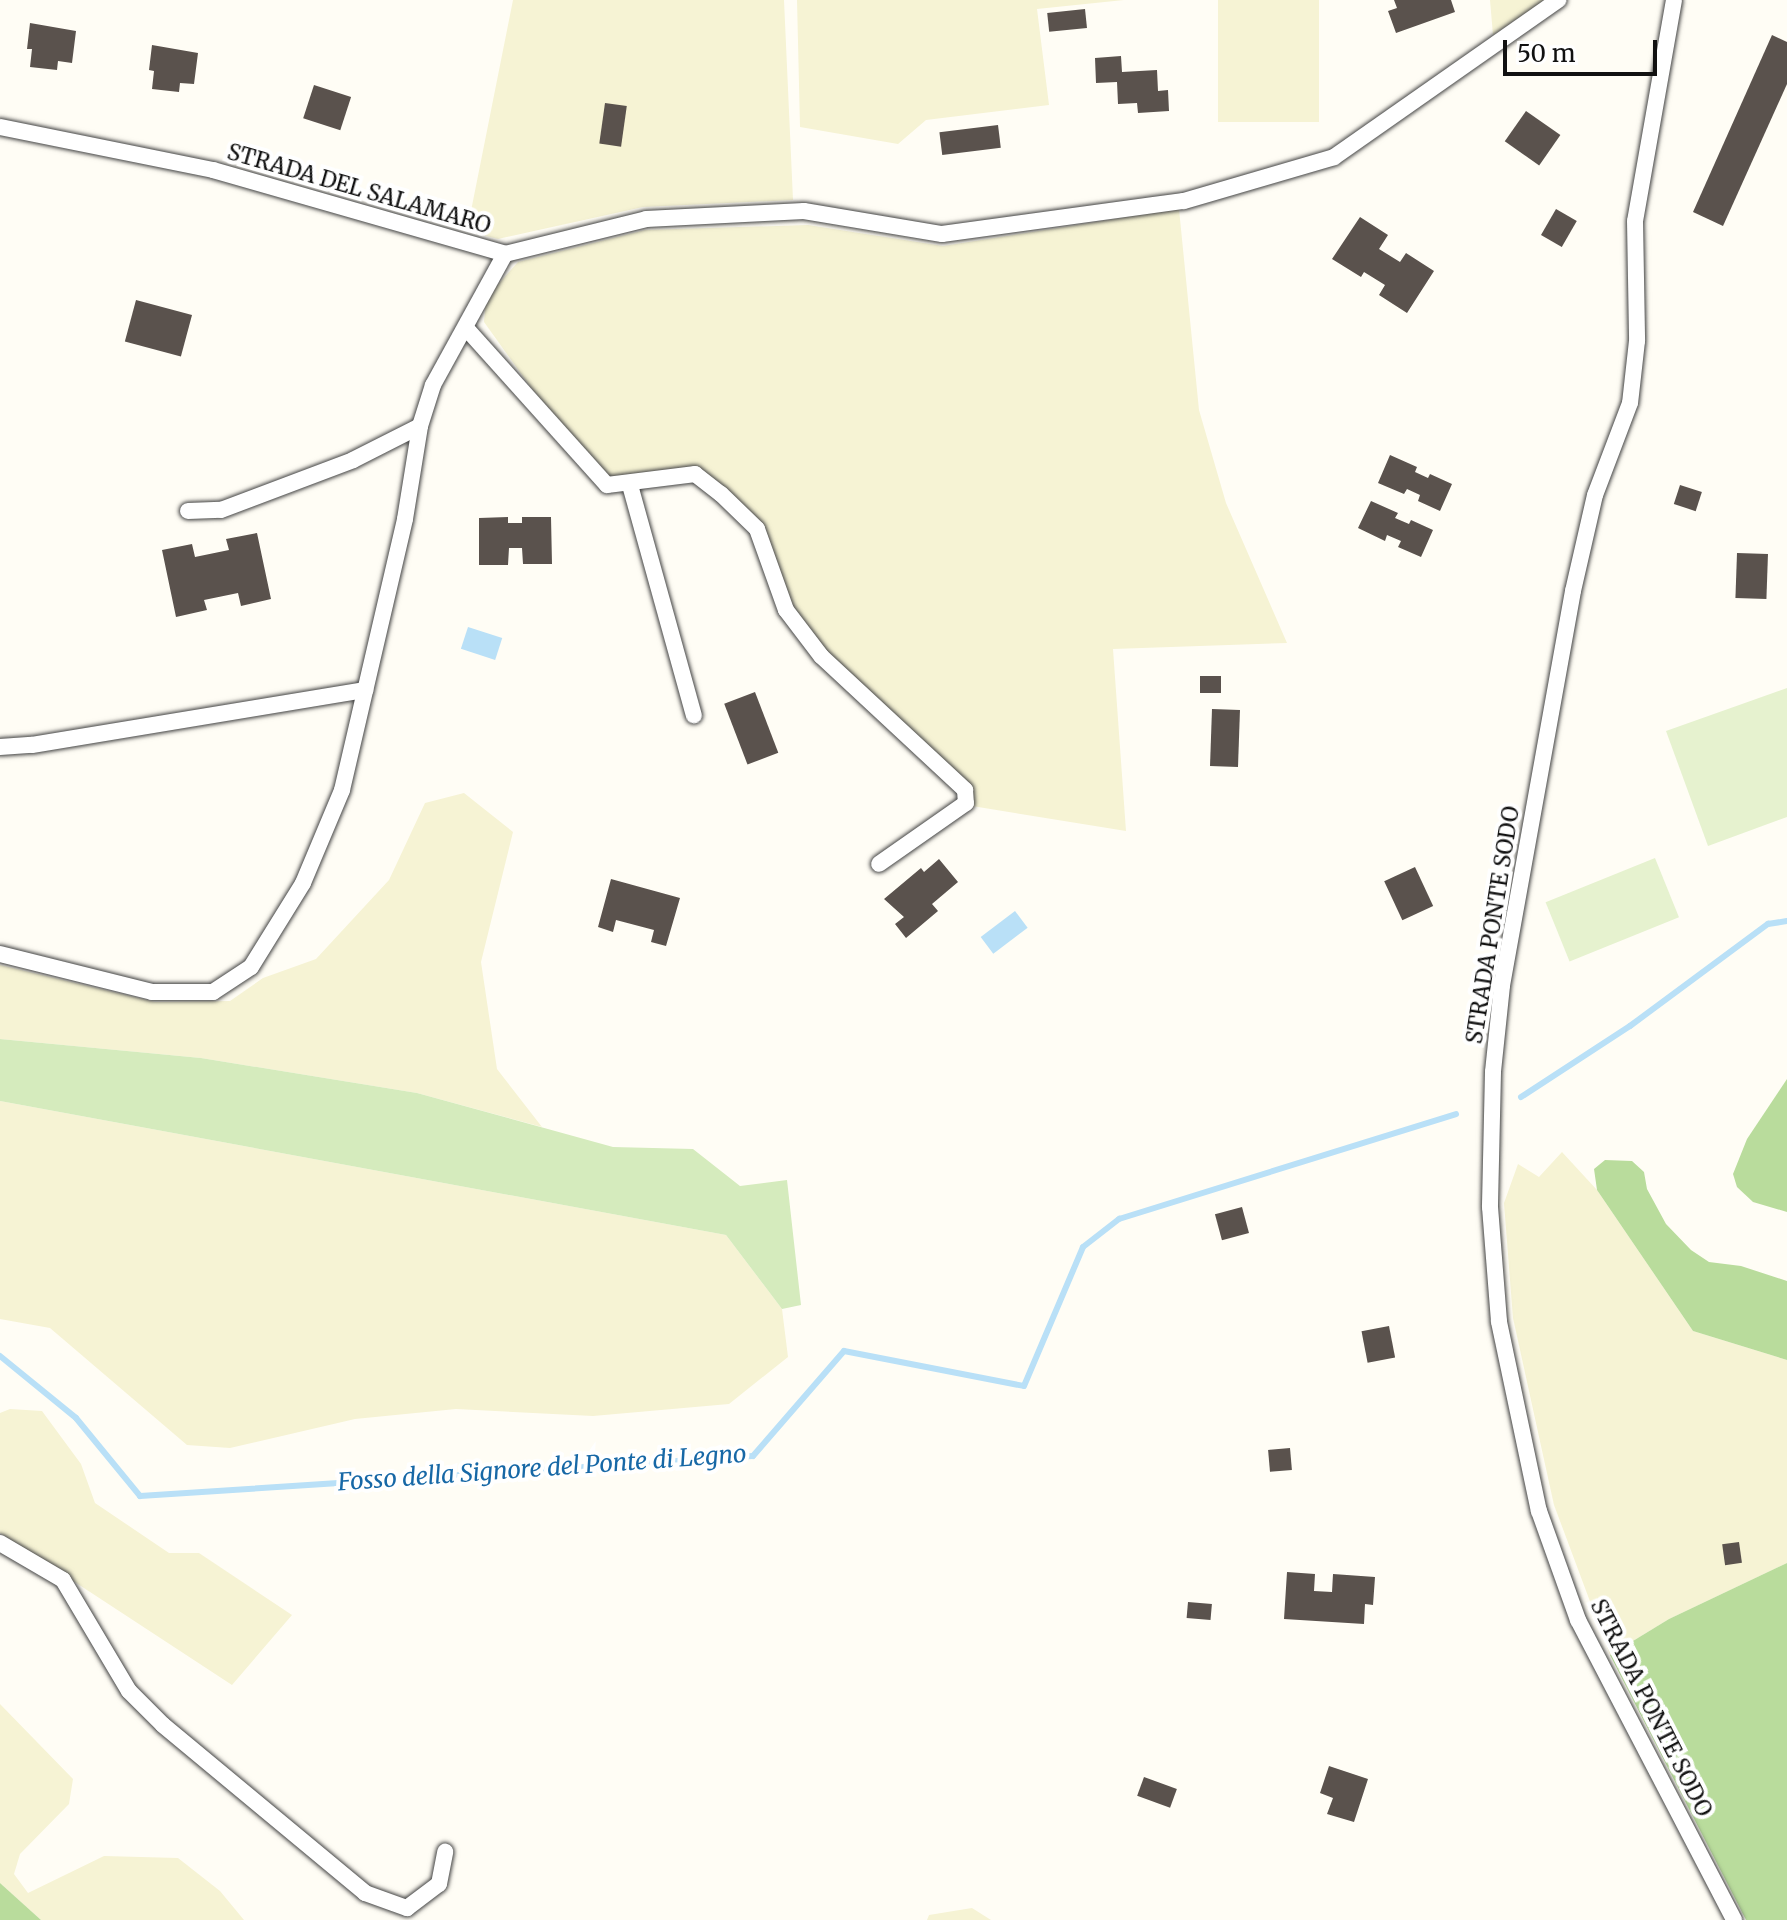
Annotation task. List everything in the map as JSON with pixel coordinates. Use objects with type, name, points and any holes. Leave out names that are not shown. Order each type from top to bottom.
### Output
[{"type":"street","name":"STRADA DEL SALAMARO","points":[[0,127],[213,170],[505,254],[646,219],[804,211],[942,234],[1184,201],[1334,157],[1558,0]]},
{"type":"street","name":"STRADA PONTE SODO","points":[[1674,0],[1635,221],[1637,341],[1630,403],[1595,495],[1573,591],[1502,986],[1492,1086],[1490,1207],[1499,1322],[1539,1511],[1578,1620],[1734,1920]]},
{"type":"street","points":[[0,954],[152,992],[213,992],[251,967],[303,883],[337,803],[405,519],[420,426],[433,385],[505,254]]},
{"type":"street","points":[[466,328],[607,485],[630,485],[695,474],[721,494],[757,529],[786,610],[821,656],[965,790],[966,803],[879,864]]},
{"type":"street","points":[[188,511],[221,510],[353,460],[420,426]]},
{"type":"street","points":[[630,485],[694,715]]},
{"type":"street","points":[[0,747],[32,745],[366,690]]},
{"type":"street","points":[[0,1543],[63,1580],[129,1691],[163,1725],[365,1893],[407,1908],[439,1884],[445,1852]]},
{"type":"shaded area","points":[[513,0],[784,0],[793,200],[643,207],[498,239],[467,231]]},
{"type":"shaded area","points":[[797,0],[1124,0],[1037,9],[1049,105],[926,120],[898,144],[800,127]]},
{"type":"shaded area","points":[[1218,0],[1319,0],[1319,122],[1218,122]]},
{"type":"shaded area","points":[[1490,0],[1545,0],[1493,35]]},
{"type":"shaded area","points":[[1179,209],[1199,410],[1226,503],[1287,643],[1113,649],[1126,831],[972,806],[826,652],[792,607],[774,560],[697,468],[616,478],[606,475],[532,389],[484,322],[486,298],[518,262],[645,230],[808,225],[943,246]]},
{"type":"shaded area","points":[[464,793],[513,832],[481,962],[497,1069],[542,1127],[417,1093],[201,1058],[0,1039],[0,965],[155,1002],[230,1001],[263,978],[316,959],[389,880],[425,803]]},
{"type":"shaded area","points":[[0,1101],[726,1235],[782,1309],[788,1357],[729,1404],[593,1416],[456,1409],[355,1419],[230,1448],[187,1445],[50,1328],[0,1319]]},
{"type":"shaded area","points":[[1562,1152],[1597,1190],[1693,1331],[1787,1360],[1787,1563],[1669,1619],[1610,1655],[1554,1505],[1513,1318],[1504,1203],[1518,1164],[1539,1177]]},
{"type":"shaded area","points":[[10,1409],[42,1411],[81,1464],[95,1503],[169,1553],[199,1553],[292,1615],[232,1685],[0,1533],[0,1413]]},
{"type":"shaded area","points":[[0,1704],[73,1779],[69,1804],[20,1854],[14,1874],[28,1893],[104,1856],[178,1858],[220,1891],[244,1920],[41,1920],[0,1883]]},
{"type":"shaded area","points":[[972,1908],[991,1920],[927,1920],[929,1915]]},
{"type":"green space","points":[[1787,688],[1787,817],[1708,846],[1666,731]]},
{"type":"green space","points":[[1655,858],[1679,917],[1570,962],[1546,902]]},
{"type":"green space","points":[[0,1039],[201,1058],[417,1093],[613,1147],[693,1149],[740,1186],[787,1180],[801,1305],[782,1309],[726,1235],[0,1101]]},
{"type":"green space","points":[[1787,1079],[1787,1212],[1753,1202],[1737,1187],[1733,1174],[1747,1139]]},
{"type":"green space","points":[[1605,1160],[1632,1161],[1644,1172],[1647,1189],[1666,1224],[1691,1250],[1709,1262],[1741,1266],[1787,1281],[1787,1360],[1693,1331],[1597,1190],[1594,1169]]},
{"type":"green space","points":[[1787,1563],[1787,1920],[1746,1920],[1610,1655],[1669,1619]]},
{"type":"green space","points":[[0,1883],[41,1920],[0,1920]]},
{"type":"water","points":[[468,627],[502,638],[495,660],[461,649]]},
{"type":"water","points":[[1015,911],[1028,928],[993,954],[981,937]]},
{"type":"building","points":[[1394,0],[1451,0],[1455,12],[1396,33],[1388,11],[1397,8]]},
{"type":"building","points":[[1085,9],[1087,28],[1049,32],[1047,13]]},
{"type":"building","points":[[30,23],[76,31],[72,63],[58,61],[57,70],[30,67],[32,49],[27,49]]},
{"type":"building","points":[[1772,35],[1787,42],[1787,84],[1723,226],[1693,212]]},
{"type":"building","points":[[152,45],[198,53],[194,84],[180,83],[179,92],[152,89],[154,71],[149,70]]},
{"type":"building","points":[[1121,56],[1122,72],[1157,70],[1158,91],[1168,90],[1169,111],[1138,113],[1137,103],[1118,104],[1117,82],[1096,83],[1095,58]]},
{"type":"building","points":[[314,85],[351,97],[340,130],[303,118]]},
{"type":"building","points":[[605,103],[627,106],[621,147],[599,144]]},
{"type":"building","points":[[1526,111],[1560,135],[1539,165],[1505,141]]},
{"type":"building","points":[[998,125],[1001,148],[942,155],[939,132]]},
{"type":"building","points":[[1556,209],[1577,221],[1562,247],[1541,235]]},
{"type":"building","points":[[1360,217],[1388,235],[1379,249],[1400,262],[1406,253],[1434,271],[1407,313],[1379,295],[1385,285],[1364,272],[1361,277],[1332,259]]},
{"type":"building","points":[[136,300],[192,315],[181,357],[125,342]]},
{"type":"building","points":[[1390,455],[1417,467],[1415,472],[1428,478],[1430,474],[1452,484],[1440,511],[1418,501],[1420,495],[1407,489],[1404,494],[1378,483]]},
{"type":"building","points":[[1680,485],[1702,492],[1696,511],[1674,504]]},
{"type":"building","points":[[1371,501],[1398,513],[1395,518],[1409,524],[1411,520],[1433,530],[1421,557],[1398,547],[1401,541],[1387,535],[1385,541],[1358,528]]},
{"type":"building","points":[[508,517],[508,523],[522,523],[522,517],[551,517],[552,564],[523,564],[522,548],[509,548],[508,565],[479,565],[479,518]]},
{"type":"building","points":[[257,533],[271,599],[241,606],[238,593],[204,600],[207,610],[176,617],[162,550],[192,544],[195,557],[229,550],[226,539]]},
{"type":"building","points":[[1737,553],[1768,554],[1766,599],[1735,598]]},
{"type":"building","points":[[1200,676],[1221,676],[1221,693],[1200,693]]},
{"type":"building","points":[[755,692],[778,753],[747,765],[724,704]]},
{"type":"building","points":[[1212,709],[1240,710],[1238,767],[1210,766]]},
{"type":"building","points":[[939,859],[958,882],[932,904],[938,911],[906,938],[895,924],[904,917],[884,899],[921,868],[924,872]]},
{"type":"building","points":[[1415,867],[1433,906],[1402,920],[1384,881]]},
{"type":"building","points":[[611,879],[680,898],[666,946],[651,942],[654,930],[616,920],[613,932],[598,927]]},
{"type":"building","points":[[1242,1207],[1249,1233],[1222,1240],[1215,1214]]},
{"type":"building","points":[[1389,1326],[1395,1357],[1368,1363],[1362,1331]]},
{"type":"building","points":[[1290,1448],[1292,1470],[1270,1472],[1268,1450]]},
{"type":"building","points":[[1739,1542],[1742,1563],[1725,1565],[1722,1544]]},
{"type":"building","points":[[1287,1572],[1315,1574],[1314,1591],[1332,1592],[1333,1574],[1375,1577],[1373,1605],[1365,1604],[1364,1624],[1284,1619]]},
{"type":"building","points":[[1188,1602],[1212,1604],[1211,1620],[1187,1618]]},
{"type":"building","points":[[1329,1766],[1368,1779],[1354,1822],[1327,1814],[1333,1798],[1320,1793]]},
{"type":"building","points":[[1144,1777],[1177,1789],[1170,1808],[1137,1796]]},
{"type":"waterway","points":[[1521,1097],[1630,1026],[1768,924],[1787,921]]},
{"type":"waterway","name":"Fosso della Signore del Ponte di Legno","points":[[0,1356],[76,1418],[140,1496],[753,1456],[844,1351],[1024,1386],[1083,1247],[1119,1219],[1456,1114]]}]
